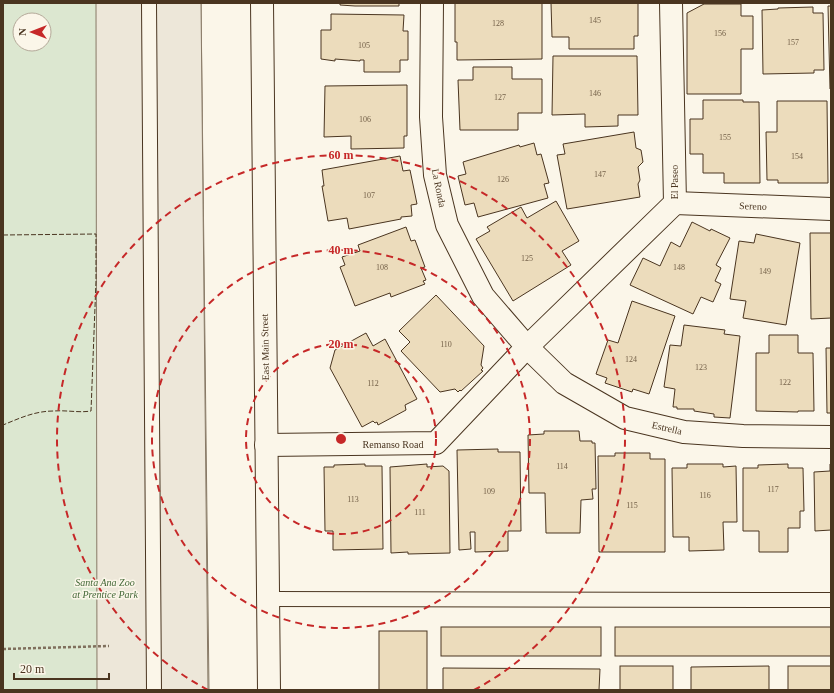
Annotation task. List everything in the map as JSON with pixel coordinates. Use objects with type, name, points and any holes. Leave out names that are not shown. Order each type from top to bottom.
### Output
[{"type":"street","name":"East Main Street","points":[[262,3],[269,690]]},
{"type":"street","name":"La Ronda","points":[[432,3],[431,117],[435,175],[447,225],[483,296],[527,347]]},
{"type":"street","name":"El Paseo","points":[[527,347],[675,203],[671,3]]},
{"type":"street","name":"Sereno","points":[[675,203],[831,209]]},
{"type":"street","name":"Remanso Road","points":[[266,445],[436,443],[527,347]]},
{"type":"street","name":"Estrella","points":[[527,347],[564,383],[625,418],[684,432],[744,436],[831,437]]},
{"type":"lane","points":[[149,3],[154,690]]},
{"type":"lane","points":[[268,598],[831,600]]},
{"type":"path","points":[[3,649],[109,646]]},
{"type":"green space","name":"Santa Ana Zoo at Prentice Park","points":[[3,3],[201,3],[209,690],[3,690]]},
{"type":"shaded area","points":[[96,3],[201,3],[208,690],[97,690]]},
{"type":"building","points":[[340,3],[399,3],[399,6],[355,6],[340,5]]},
{"type":"building","points":[[455,3],[542,3],[542,59],[457,60],[457,42],[455,42]]},
{"type":"building","points":[[551,3],[638,3],[638,36],[634,36],[634,49],[569,49],[569,37],[552,37]]},
{"type":"building","points":[[704,4],[741,4],[741,16],[753,16],[753,49],[741,49],[741,94],[687,94],[687,13]]},
{"type":"building","points":[[828,6],[831,6],[831,89],[830,89]]},
{"type":"building","points":[[813,7],[813,13],[823,13],[824,70],[814,70],[814,73],[763,74],[762,10]]},
{"type":"building","points":[[331,14],[404,15],[403,31],[408,31],[408,60],[400,60],[400,72],[364,72],[364,60],[335,59],[335,61],[321,59],[321,30],[331,30]]},
{"type":"building","points":[[553,56],[637,56],[638,115],[618,115],[618,126],[585,127],[585,114],[552,115]]},
{"type":"building","points":[[473,67],[512,67],[512,79],[542,79],[542,113],[518,113],[518,130],[460,130],[458,80],[473,80]]},
{"type":"building","points":[[407,85],[407,136],[404,136],[404,148],[351,149],[351,136],[324,137],[325,86]]},
{"type":"building","points":[[703,100],[743,100],[743,102],[759,102],[760,183],[724,183],[724,173],[703,173],[703,154],[690,154],[690,119],[703,119]]},
{"type":"building","points":[[777,101],[827,101],[828,183],[778,183],[778,180],[767,180],[766,132],[777,132]]},
{"type":"building","points":[[634,132],[636,148],[641,150],[643,162],[638,167],[640,197],[567,209],[557,155],[565,154],[563,144]]},
{"type":"building","points":[[534,143],[537,155],[541,154],[549,183],[544,184],[548,198],[478,217],[474,203],[465,205],[458,176],[466,174],[463,162],[519,145],[520,147]]},
{"type":"building","points":[[400,156],[403,171],[410,170],[417,204],[411,205],[412,216],[401,217],[401,219],[349,229],[347,218],[328,221],[322,186],[324,186],[322,170]]},
{"type":"building","points":[[556,201],[579,241],[562,251],[571,265],[513,301],[476,239],[490,231],[487,227],[521,207],[527,218]]},
{"type":"building","points":[[692,222],[710,231],[711,229],[730,238],[716,265],[721,268],[715,281],[721,284],[713,302],[701,297],[693,314],[630,285],[643,258],[660,266],[671,242],[680,247]]},
{"type":"building","points":[[406,227],[411,241],[415,240],[425,267],[421,268],[426,280],[423,281],[425,284],[391,297],[390,293],[355,306],[340,267],[345,265],[342,257],[360,251],[358,245]]},
{"type":"building","points":[[810,233],[831,233],[831,318],[811,319]]},
{"type":"building","points":[[756,234],[800,243],[786,325],[743,318],[746,301],[730,299],[739,241],[754,243]]},
{"type":"building","points":[[436,295],[484,346],[481,365],[483,368],[481,370],[483,371],[458,392],[455,389],[440,392],[401,351],[410,342],[399,331]]},
{"type":"building","points":[[632,301],[675,316],[649,394],[633,389],[632,392],[605,383],[607,378],[596,374],[608,340],[618,343]]},
{"type":"building","points":[[684,325],[725,330],[724,334],[740,336],[730,418],[714,417],[714,414],[694,411],[694,409],[677,409],[677,407],[673,407],[675,389],[664,387],[670,345],[681,346]]},
{"type":"building","points":[[366,333],[373,346],[385,339],[417,399],[405,405],[406,410],[378,425],[377,422],[375,423],[373,421],[362,427],[330,368],[335,350]]},
{"type":"building","points":[[769,335],[798,335],[798,353],[813,353],[814,411],[756,411],[756,353],[769,353]]},
{"type":"building","points":[[826,348],[831,348],[831,413],[827,413]]},
{"type":"building","points":[[544,431],[579,431],[580,441],[592,441],[592,443],[595,443],[596,489],[592,489],[593,499],[581,500],[580,533],[546,533],[545,493],[529,493],[528,435],[544,434]]},
{"type":"building","points":[[498,449],[498,452],[520,452],[521,531],[508,531],[508,551],[475,552],[475,532],[470,532],[471,549],[459,550],[457,450]]},
{"type":"building","points":[[615,453],[650,453],[650,459],[665,459],[665,552],[599,552],[598,456],[615,456]]},
{"type":"building","points":[[365,464],[365,466],[382,466],[383,549],[333,550],[333,531],[325,531],[324,467],[334,467],[334,465]]},
{"type":"building","points":[[427,464],[427,467],[443,466],[449,471],[450,553],[391,553],[390,467]]},
{"type":"building","points":[[687,464],[723,464],[723,467],[736,466],[737,522],[723,522],[724,550],[689,551],[689,537],[673,537],[672,468],[687,468]]},
{"type":"building","points":[[788,464],[788,468],[803,468],[804,511],[800,511],[800,528],[788,528],[788,552],[759,552],[759,531],[743,531],[743,468],[758,468],[758,465]]},
{"type":"building","points":[[830,464],[831,530],[815,531],[814,472],[830,471]]},
{"type":"building","points":[[441,627],[601,627],[601,656],[441,656]]},
{"type":"building","points":[[615,627],[831,627],[831,656],[615,656]]},
{"type":"building","points":[[379,631],[427,631],[427,690],[379,690]]},
{"type":"building","points":[[620,666],[673,666],[673,690],[620,690]]},
{"type":"building","points":[[769,666],[769,690],[691,690],[691,667]]},
{"type":"building","points":[[788,666],[831,666],[831,690],[788,690]]},
{"type":"building","points":[[443,668],[600,669],[599,690],[443,690]]},
{"type":"fence","points":[[3,235],[96,234],[96,281],[91,411],[40,412],[3,425]]}]
